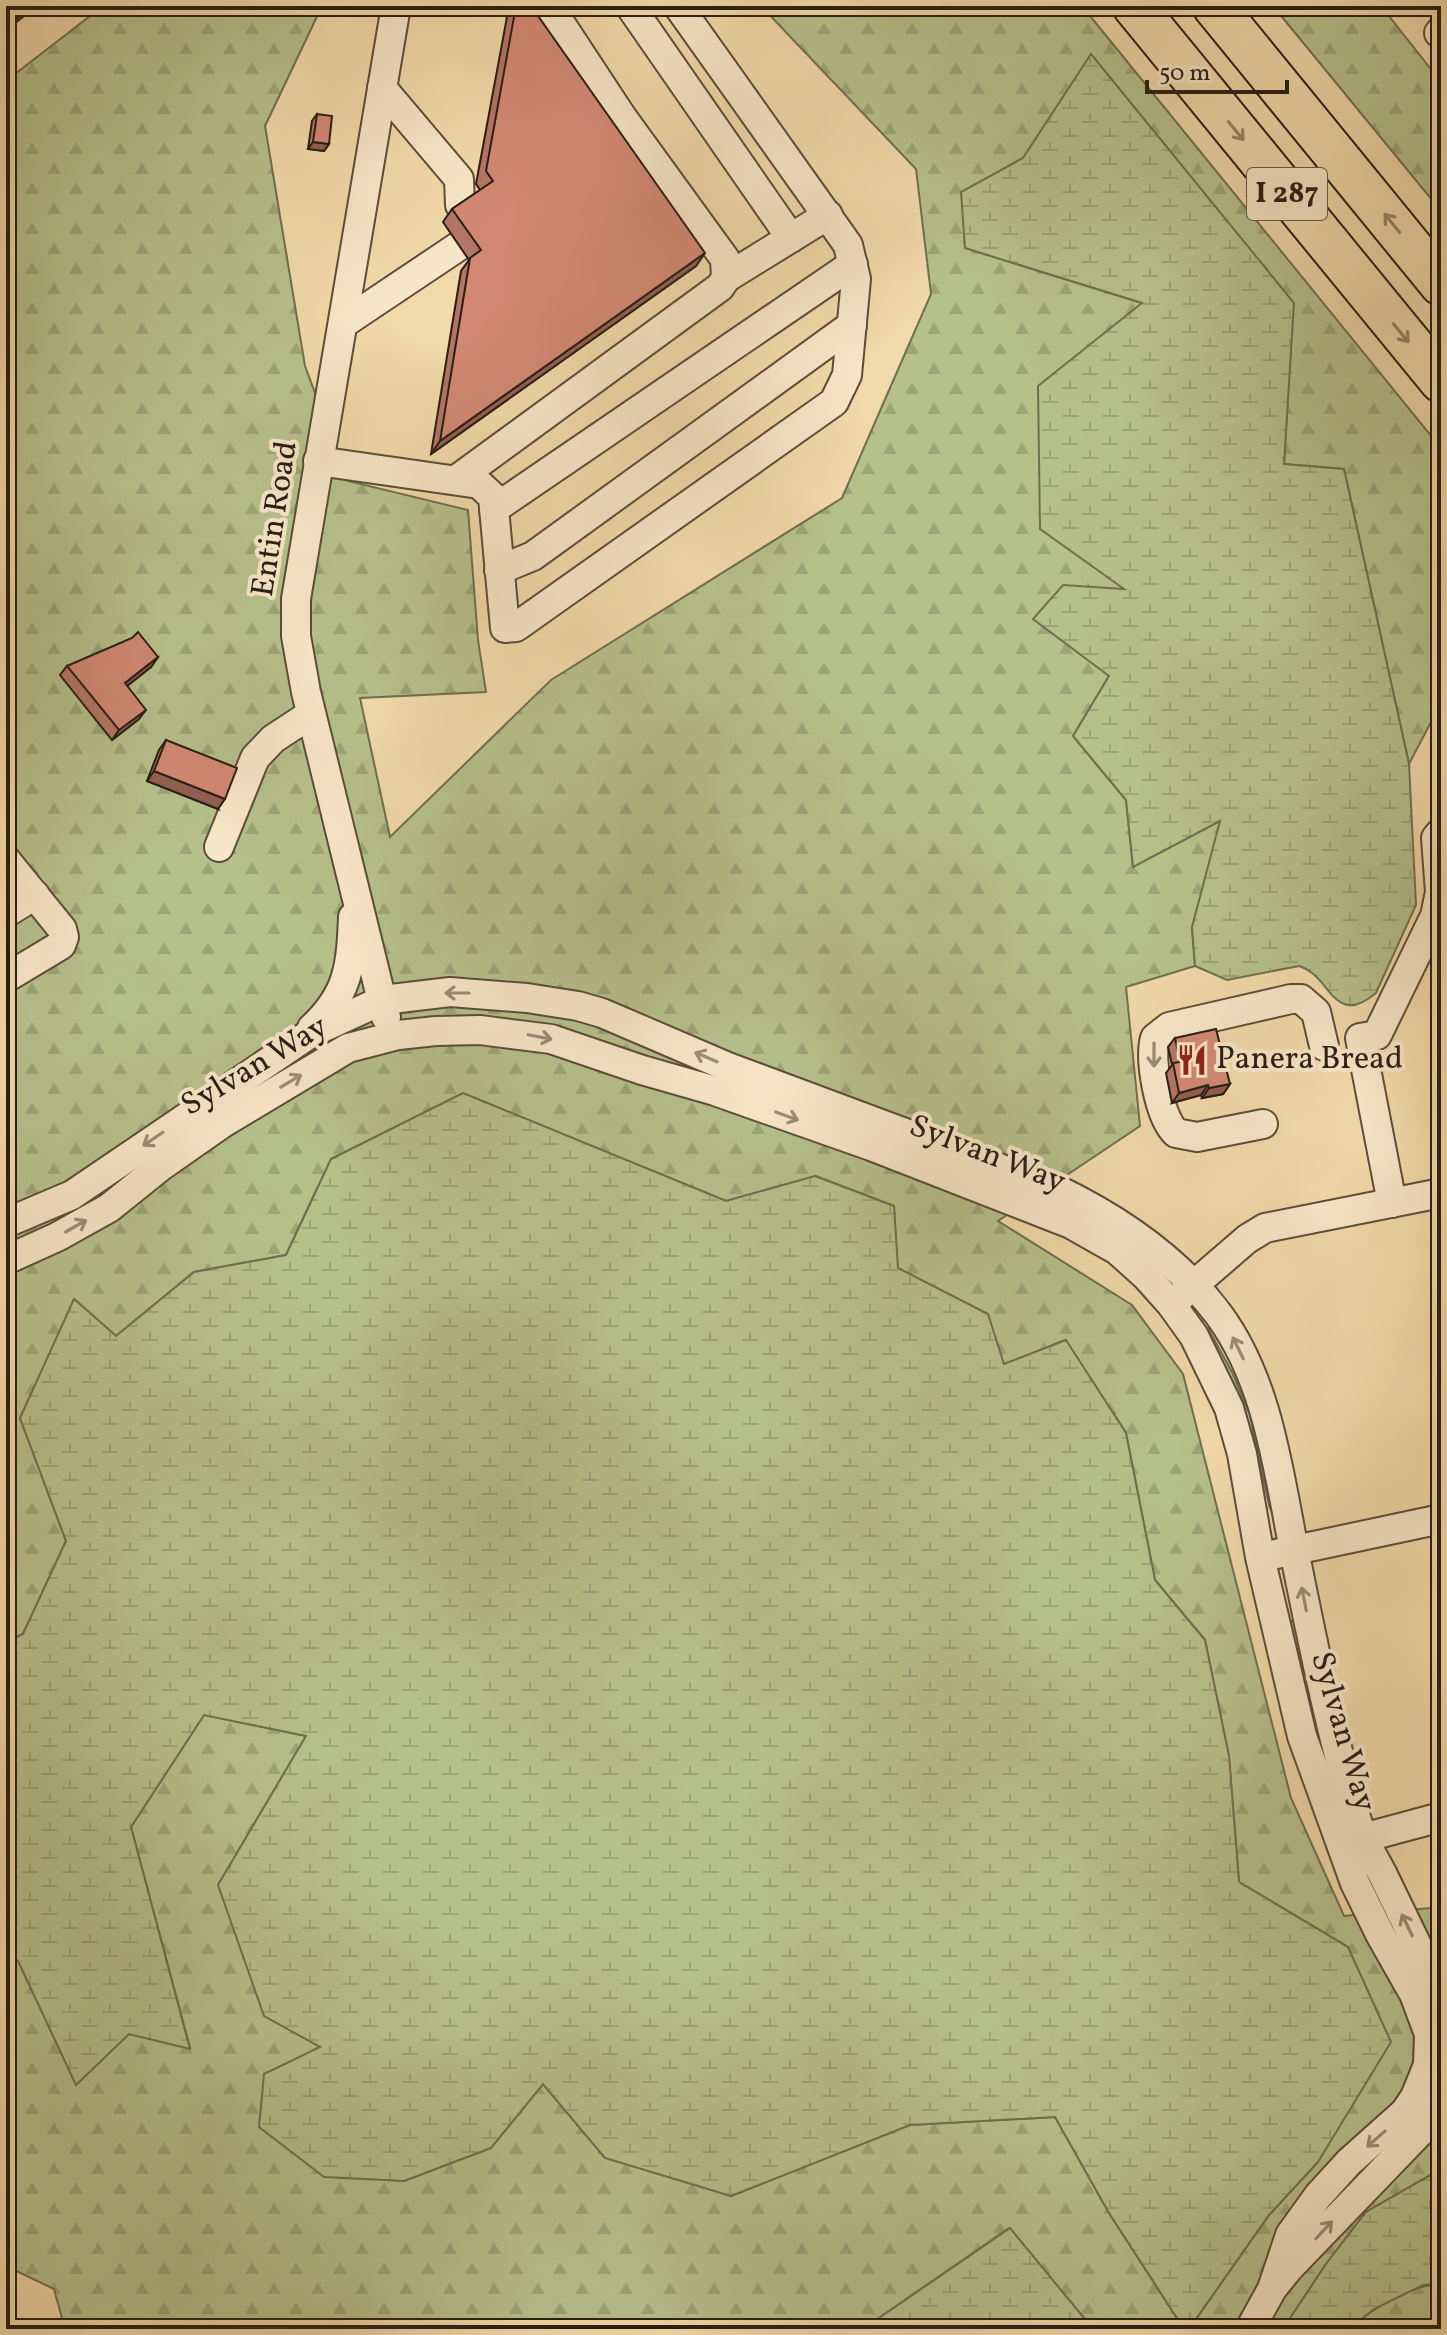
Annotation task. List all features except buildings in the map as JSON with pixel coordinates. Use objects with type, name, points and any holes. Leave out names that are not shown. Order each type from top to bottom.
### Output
[{"type":"highway","name":"I 287","points":[[1134,6],[1441,381]]},
{"type":"highway","name":"I 287","points":[[1214,6],[1441,284]]},
{"type":"street","name":"Entin Road","points":[[390,1037],[311,714],[296,636],[296,599],[396,6]]},
{"type":"street","points":[[549,6],[622,117],[725,259],[726,278]]},
{"type":"street","points":[[630,6],[791,238]]},
{"type":"street","points":[[318,461],[479,484],[493,497],[505,628],[516,627],[834,402],[847,375],[852,325],[856,279],[848,245],[678,6]]},
{"type":"street","points":[[382,88],[459,179],[460,205]]},
{"type":"street","points":[[456,480],[720,287],[726,278],[828,215]]},
{"type":"street","points":[[344,323],[459,246]]},
{"type":"street","points":[[494,509],[853,264]]},
{"type":"street","points":[[499,570],[533,556],[852,325]]},
{"type":"street","points":[[219,847],[255,758],[273,739],[311,714]]},
{"type":"street","points":[[1392,1203],[1360,1038],[1377,1035],[1435,916],[1440,892],[1436,838],[1441,832]]},
{"type":"street","points":[[6,860],[62,929],[64,937],[61,945],[6,978]]},
{"type":"street","points":[[295,1044],[334,1003],[351,965],[354,885]]},
{"type":"street","points":[[6,913],[35,895]]},
{"type":"street","name":"Sylvan Way","points":[[6,1223],[72,1195],[311,1033],[383,1000],[450,992],[527,998],[602,1013],[897,1142],[1071,1224],[1117,1250],[1171,1304],[1194,1336],[1229,1408],[1242,1454],[1260,1557],[1302,1736],[1352,1840],[1441,1995]]},
{"type":"street","points":[[1263,1124],[1189,1137],[1176,1133],[1170,1127],[1162,1103],[1152,1055],[1155,1038],[1169,1027],[1240,1019],[1291,999],[1301,999],[1316,1012],[1324,1046]]},
{"type":"street","name":"Sylvan Way","points":[[6,1260],[57,1237],[109,1208],[160,1167],[291,1080],[348,1048],[390,1037],[436,1031],[480,1030],[551,1039],[642,1070],[897,1142],[1080,1200],[1118,1222],[1193,1286],[1219,1316],[1233,1338],[1260,1401],[1275,1451],[1333,1727],[1358,1824],[1352,1840],[1367,1909],[1424,2018],[1429,2034],[1432,2088]]},
{"type":"street","points":[[1171,1304],[1247,1239],[1265,1228],[1441,1193]]},
{"type":"street","points":[[1260,1557],[1441,1519]]},
{"type":"street","points":[[1352,1840],[1441,1817]]},
{"type":"street","points":[[1250,2329],[1272,2289],[1290,2235],[1318,2196],[1349,2162],[1432,2088]]},
{"type":"green space","points":[[103,6],[322,6],[265,126],[305,366],[348,481],[468,510],[478,640],[486,692],[360,698],[390,837],[551,680],[842,498],[931,294],[916,169],[761,6],[1082,6],[1441,448],[1441,703],[1409,764],[1344,469],[1284,464],[1293,303],[1091,55],[1023,158],[962,192],[965,248],[1142,303],[1125,590],[1109,676],[1073,736],[1126,800],[1133,867],[1221,820],[1192,927],[1195,966],[1126,987],[1140,1126],[998,1221],[1132,1305],[1183,1374],[1291,1798],[1344,1916],[1441,1907],[1441,2169],[1366,2212],[1326,2264],[1283,2329],[1189,2329],[1269,2215],[1318,2162],[1348,1947],[1239,1882],[1229,1757],[1205,1640],[1155,1580],[1126,1433],[1065,1340],[1004,1365],[987,1314],[897,1268],[894,1206],[816,1176],[726,1201],[463,1093],[331,1159],[286,1255],[194,1272],[116,1336],[75,1300],[20,1418],[66,1541],[23,1634],[6,1642],[6,81]]},
{"type":"green space","points":[[1273,6],[1381,6],[1441,82],[1441,211]]},
{"type":"green space","points":[[1091,54],[1294,303],[1284,464],[1344,469],[1409,764],[1416,905],[1376,993],[1362,1003],[1341,1003],[1310,972],[1299,966],[1227,980],[1195,966],[1192,927],[1220,821],[1133,867],[1126,800],[1073,736],[1109,676],[1033,619],[1063,585],[1124,589],[1040,529],[1038,386],[1142,303],[965,248],[961,192],[1023,158]]},
{"type":"green space","points":[[463,1093],[726,1201],[815,1176],[894,1206],[898,1268],[988,1314],[1004,1364],[1066,1340],[1126,1433],[1155,1580],[1205,1640],[1229,1756],[1239,1882],[1348,1947],[1391,2042],[1318,2162],[1269,2215],[1189,2329],[1184,2329],[1109,2213],[1055,2117],[910,2125],[731,2196],[605,2158],[543,2084],[491,2148],[404,2181],[324,2177],[259,2127],[264,2074],[320,2047],[264,2016],[218,1885],[306,1736],[204,1715],[131,1827],[190,2049],[129,2034],[76,2085],[18,1961],[6,1952],[6,1642],[23,1634],[66,1541],[20,1418],[74,1299],[116,1336],[194,1272],[286,1255],[331,1159]]},
{"type":"green space","points":[[1204,1327],[1208,1328],[1233,1374],[1250,1415],[1270,1509],[1252,1431],[1231,1396]]},
{"type":"green space","points":[[1288,1621],[1294,1621],[1337,1793],[1314,1723],[1301,1696]]},
{"type":"green space","points":[[204,1715],[306,1736],[218,1885],[404,2181],[491,2148],[543,2084],[605,2158],[731,2196],[910,2125],[1055,2117],[1109,2213],[1184,2329],[1093,2329],[1009,2228],[863,2329],[65,2329],[54,2289],[6,2266],[6,1952],[18,1960],[76,2084],[129,2034],[190,2048],[131,1827]]},
{"type":"green space","points":[[1441,2169],[1441,2284],[1423,2285],[1374,2309],[1349,2329],[1283,2329],[1326,2264],[1366,2212]]},
{"type":"green space","points":[[1010,2228],[1093,2329],[863,2329]]},
{"type":"green space","points":[[1441,2284],[1441,2329],[1349,2329],[1403,2293]]},
{"type":"place","name":"Panera Bread","points":[[1192,1060]]}]
